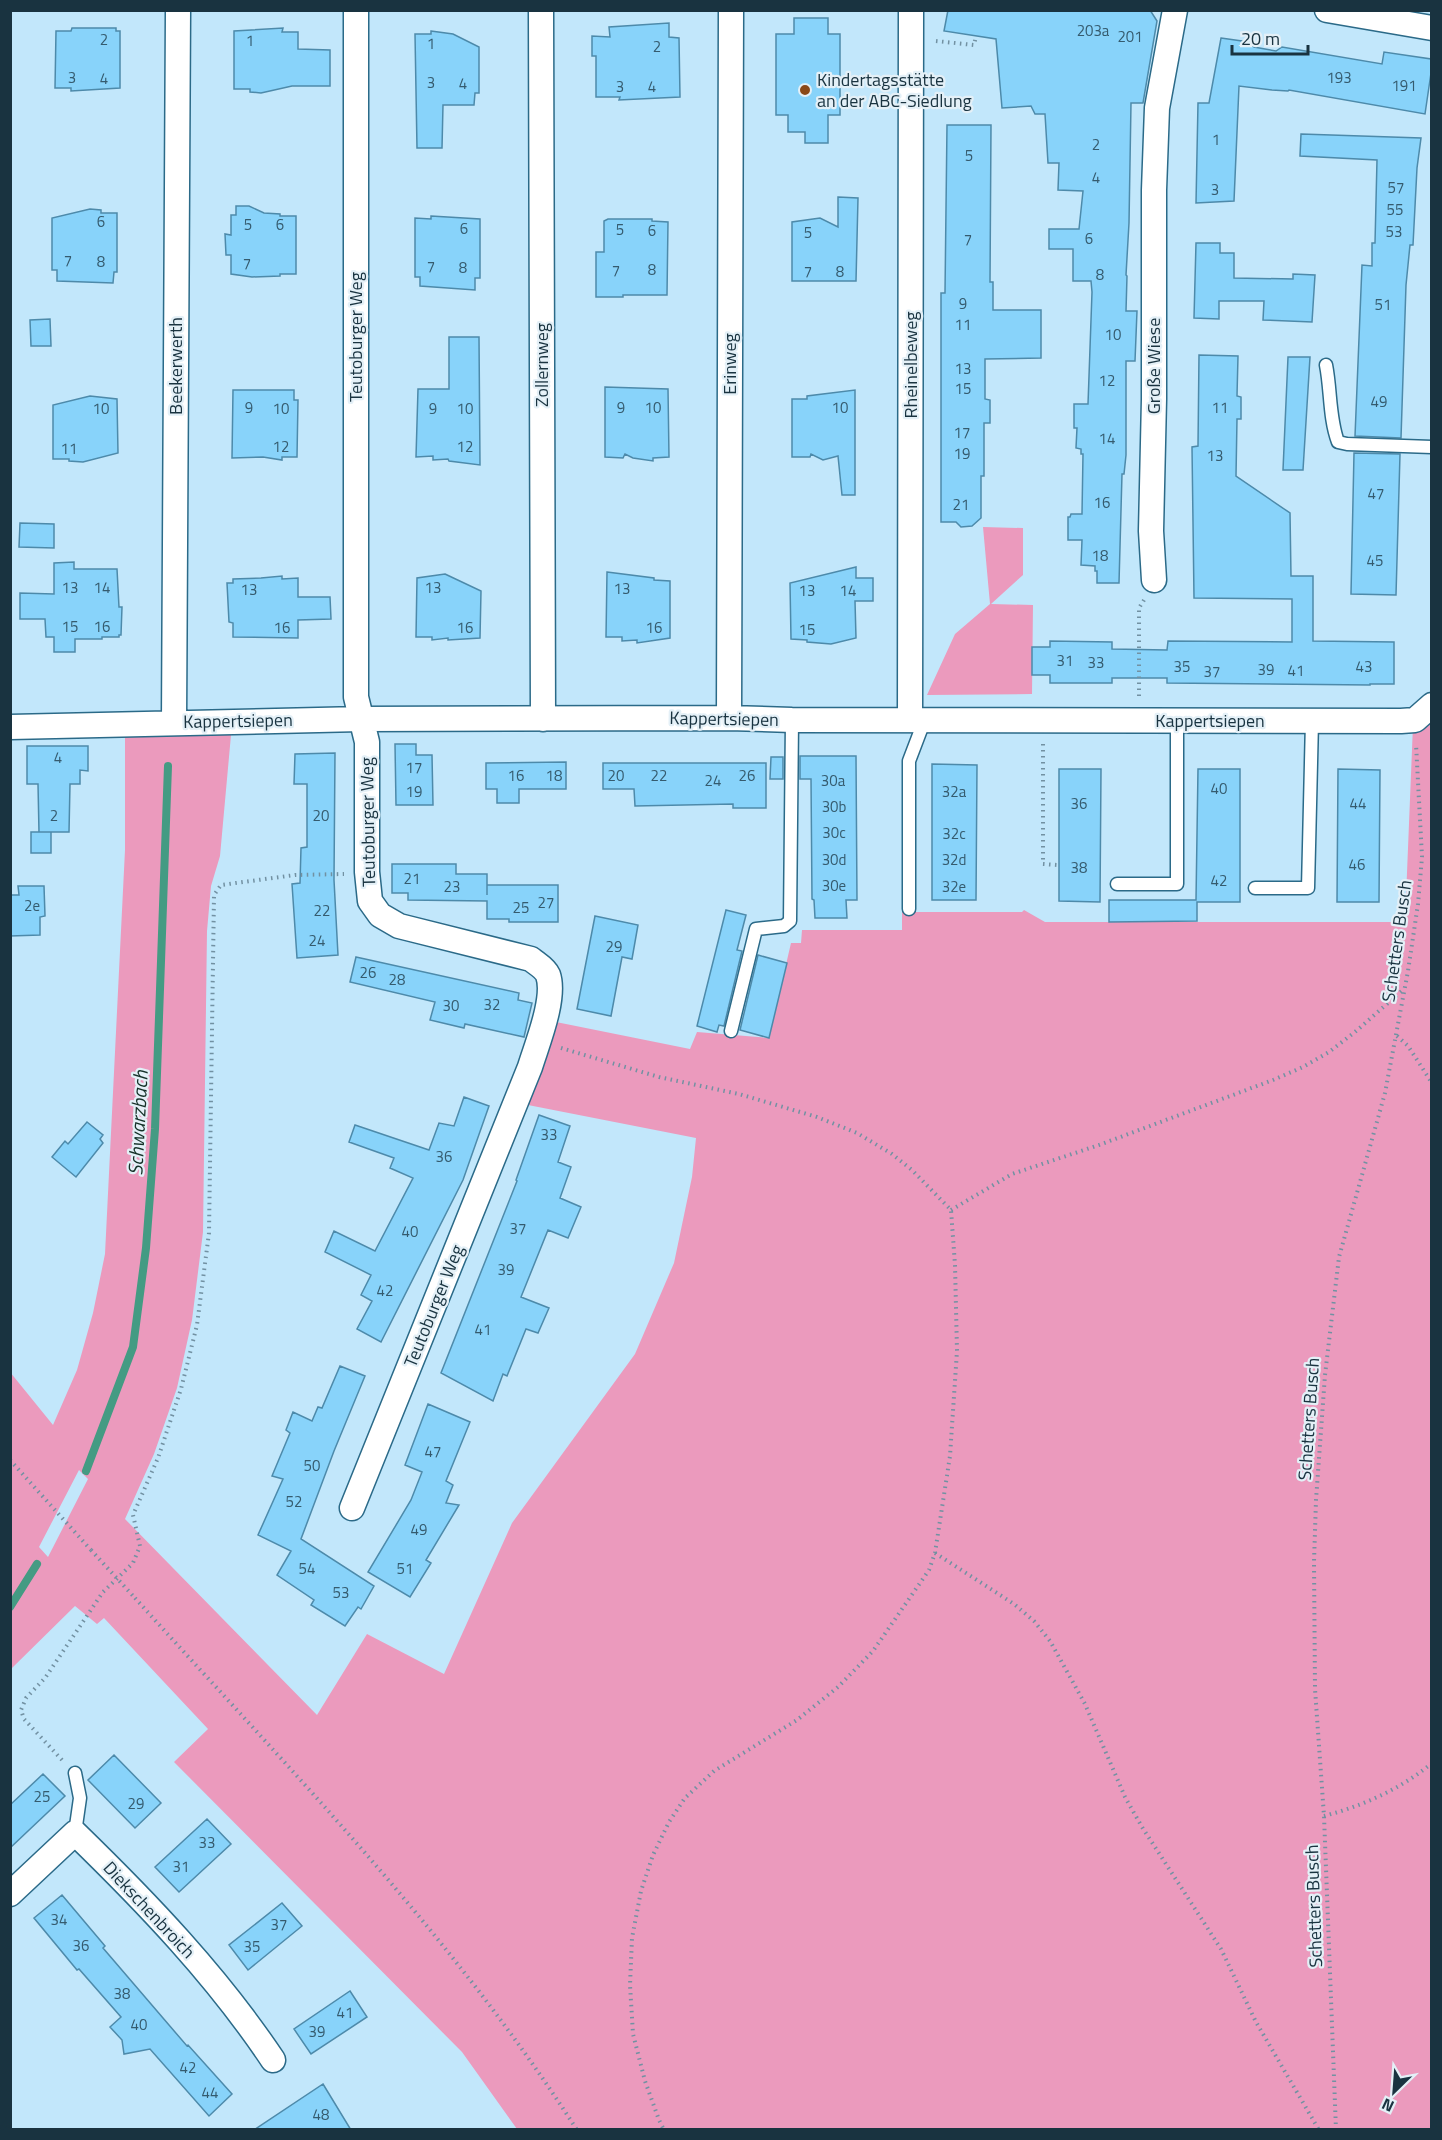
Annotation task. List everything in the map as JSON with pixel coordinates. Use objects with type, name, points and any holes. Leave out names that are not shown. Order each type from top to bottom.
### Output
[{"type":"street","name":"Beekerwerth","points":[[174,722],[178,10]]},
{"type":"street","name":"Teutoburger Weg","points":[[352,1508],[519,1094],[538,1041],[549,992],[547,973],[531,959],[399,926],[380,915],[370,901],[367,872],[367,742],[356,697],[356,10]]},
{"type":"street","name":"Zollernweg","points":[[541,10],[543,719]]},
{"type":"street","name":"Erinweg","points":[[729,718],[731,10]]},
{"type":"street","name":"Rheinelbeweg","points":[[911,10],[917,719]]},
{"type":"street","name":"Große Wiese","points":[[1154,580],[1151,531],[1157,108],[1175,10]]},
{"type":"street","points":[[1327,10],[1431,28]]},
{"type":"street","name":"Kappertsiepen","points":[[10,727],[361,719],[1312,721],[1423,712]]},
{"type":"street","points":[[10,1894],[75,1833]]},
{"type":"street","name":"Diekschenbroich","points":[[75,1833],[184,1946],[254,2031],[273,2060]]},
{"type":"lane","points":[[1326,365],[1330,382],[1334,432],[1338,442],[1431,447]]},
{"type":"lane","points":[[909,909],[909,761],[917,719]]},
{"type":"lane","points":[[731,1031],[756,929],[784,926],[790,921],[792,720]]},
{"type":"lane","points":[[1117,884],[1177,884],[1177,721]]},
{"type":"lane","points":[[1255,888],[1308,888],[1312,721]]},
{"type":"lane","points":[[75,1773],[80,1798],[75,1833]]},
{"type":"path","points":[[911,39],[974,45],[976,36]]},
{"type":"path","points":[[1139,720],[1139,608],[1154,580]]},
{"type":"path","name":"Schetters Busch","points":[[1336,2130],[1324,1816],[1315,1689],[1313,1615],[1316,1500],[1325,1375],[1339,1257],[1378,1123],[1397,1035],[1418,904],[1422,857],[1423,712]]},
{"type":"path","points":[[1044,719],[1043,864],[1057,864]]},
{"type":"path","points":[[75,1773],[24,1719],[21,1710],[26,1698],[45,1678],[103,1592],[133,1563],[140,1546],[133,1515],[158,1458],[181,1389],[197,1325],[209,1233],[214,895],[221,885],[232,883],[295,875],[367,872]]},
{"type":"path","points":[[951,1210],[1012,1174],[1099,1145],[1303,1067],[1329,1052],[1355,1032],[1404,989]]},
{"type":"path","points":[[1397,1035],[1408,1046],[1431,1083]]},
{"type":"path","points":[[538,1041],[658,1077],[739,1094],[817,1117],[857,1133],[892,1154],[912,1170],[951,1210],[957,1351],[950,1456],[935,1553],[929,1570],[873,1651],[838,1687],[797,1720],[714,1771],[685,1798],[669,1821],[653,1855],[641,1891],[632,1938],[630,1985],[633,2034],[645,2081],[664,2130]]},
{"type":"path","points":[[10,1460],[393,1884],[478,1989],[544,2078],[577,2130]]},
{"type":"path","points":[[935,1553],[1014,1604],[1034,1621],[1050,1641],[1085,1704],[1125,1797],[1221,1949],[1256,2022],[1319,2130]]},
{"type":"path","points":[[1324,1816],[1345,1811],[1377,1797],[1404,1783],[1431,1762]]},
{"type":"shaded area","points":[[983,527],[1023,528],[1023,575],[991,604],[1033,605],[1032,694],[927,695],[955,634],[990,604]]},
{"type":"shaded area","points":[[1431,715],[1431,2129],[517,2129],[462,2052],[174,1762],[208,1729],[104,1618],[97,1624],[75,1606],[11,1669],[10,1372],[53,1425],[77,1370],[93,1313],[105,1254],[125,850],[125,735],[231,735],[220,856],[211,886],[207,931],[203,1232],[192,1320],[177,1388],[154,1454],[125,1519],[317,1715],[367,1634],[444,1674],[512,1523],[635,1354],[674,1263],[692,1177],[696,1138],[528,1105],[545,1061],[556,1022],[690,1049],[697,1032],[769,1038],[791,943],[801,943],[802,930],[902,930],[902,912],[1022,912],[1024,910],[1045,922],[1405,922],[1413,725]],"holes":[[[79,1470],[88,1479],[48,1557],[39,1547]]]},
{"type":"building","points":[[948,10],[1150,10],[1157,21],[1143,103],[1131,103],[1126,311],[1137,311],[1135,361],[1126,361],[1126,455],[1124,474],[1122,474],[1119,583],[1097,583],[1095,566],[1081,565],[1082,540],[1068,540],[1068,517],[1071,514],[1082,514],[1083,454],[1081,454],[1081,449],[1076,448],[1077,428],[1074,428],[1074,404],[1088,404],[1092,292],[1091,281],[1073,281],[1073,249],[1049,249],[1049,229],[1079,229],[1083,191],[1058,190],[1059,163],[1048,163],[1045,114],[1035,114],[1031,106],[1002,108],[996,39],[944,31]]},
{"type":"building","points":[[794,18],[828,18],[828,34],[840,34],[840,115],[828,115],[828,143],[805,143],[805,132],[788,132],[788,115],[776,115],[776,34],[794,34]]},
{"type":"building","points":[[669,23],[669,37],[679,38],[680,97],[619,100],[620,97],[596,97],[596,56],[592,56],[592,36],[610,37],[609,27]]},
{"type":"building","points":[[72,28],[116,28],[116,31],[120,31],[120,88],[71,91],[71,88],[55,88],[56,31],[71,31]]},
{"type":"building","points":[[283,28],[282,32],[298,32],[298,49],[330,50],[330,86],[292,86],[261,93],[250,92],[250,89],[234,89],[234,31]]},
{"type":"building","points":[[431,31],[453,34],[479,47],[479,93],[475,93],[474,105],[443,105],[442,148],[417,148],[415,34],[431,34]]},
{"type":"building","points":[[1221,38],[1249,42],[1254,47],[1276,51],[1282,47],[1382,64],[1384,52],[1431,59],[1425,114],[1289,90],[1239,86],[1234,201],[1196,203],[1198,103],[1209,103]]},
{"type":"building","points":[[947,125],[991,125],[990,282],[993,282],[993,310],[1041,310],[1041,358],[985,359],[985,399],[990,400],[990,423],[984,423],[981,518],[972,526],[961,527],[956,522],[941,522],[941,293],[945,293]]},
{"type":"building","points":[[1301,134],[1421,138],[1413,245],[1410,245],[1406,285],[1401,438],[1355,436],[1362,265],[1372,266],[1372,243],[1375,243],[1377,160],[1300,156]]},
{"type":"building","points":[[838,197],[858,198],[856,281],[792,281],[792,222],[820,218],[838,227]]},
{"type":"building","points":[[236,206],[249,206],[264,213],[280,214],[280,216],[296,216],[296,274],[252,277],[231,274],[231,255],[226,255],[225,234],[231,235],[231,215],[236,215]]},
{"type":"building","points":[[90,209],[101,210],[101,213],[117,213],[117,272],[114,272],[113,283],[57,281],[57,270],[52,270],[52,218]]},
{"type":"building","points":[[431,216],[480,219],[480,278],[475,278],[475,290],[420,286],[420,277],[415,277],[415,218],[431,219]]},
{"type":"building","points":[[608,219],[652,219],[652,221],[668,222],[667,295],[596,297],[596,252],[604,252],[604,221]]},
{"type":"building","points":[[1196,243],[1220,243],[1220,253],[1234,253],[1234,278],[1293,279],[1293,274],[1315,275],[1312,322],[1263,320],[1264,301],[1219,301],[1219,319],[1194,318]]},
{"type":"building","points":[[50,319],[51,346],[31,346],[30,320]]},
{"type":"building","points":[[449,337],[479,337],[480,465],[448,459],[433,460],[433,456],[416,457],[418,389],[449,389]]},
{"type":"building","points":[[1199,355],[1238,356],[1237,396],[1241,397],[1241,419],[1237,419],[1236,476],[1290,513],[1291,576],[1313,576],[1313,641],[1394,642],[1394,684],[1167,683],[1167,678],[1112,678],[1112,683],[1050,683],[1050,675],[1032,675],[1032,647],[1050,647],[1050,641],[1112,642],[1112,649],[1167,650],[1168,641],[1292,642],[1292,599],[1194,598],[1192,447],[1198,446]]},
{"type":"building","points":[[1288,357],[1310,357],[1303,470],[1283,470]]},
{"type":"building","points":[[605,387],[668,389],[669,457],[653,458],[653,461],[633,458],[625,454],[623,458],[605,457]]},
{"type":"building","points":[[233,390],[294,390],[294,400],[298,400],[297,457],[282,457],[282,460],[263,457],[232,458]]},
{"type":"building","points":[[855,390],[855,495],[842,495],[838,456],[823,460],[811,454],[810,457],[792,457],[792,399],[807,399],[807,396]]},
{"type":"building","points":[[90,396],[117,399],[118,453],[83,462],[53,459],[53,405]]},
{"type":"building","points":[[1354,453],[1400,454],[1396,595],[1351,594]]},
{"type":"building","points":[[20,523],[54,524],[54,548],[19,547]]},
{"type":"building","points":[[74,562],[74,569],[117,569],[119,607],[122,607],[121,635],[102,637],[102,639],[75,639],[75,652],[54,652],[54,637],[46,637],[45,619],[20,619],[20,593],[54,594],[54,563]]},
{"type":"building","points":[[856,567],[856,578],[873,578],[873,601],[855,601],[856,638],[831,644],[791,639],[790,583]]},
{"type":"building","points":[[607,572],[670,581],[670,638],[637,643],[637,640],[622,641],[622,637],[606,637]]},
{"type":"building","points":[[445,574],[481,591],[480,638],[432,640],[432,637],[416,637],[417,578]]},
{"type":"building","points":[[282,576],[282,579],[298,578],[298,597],[330,597],[331,619],[298,620],[298,638],[233,637],[233,623],[229,622],[227,583],[233,583],[233,579]]},
{"type":"building","points":[[395,744],[416,744],[416,755],[432,755],[433,805],[396,805]]},
{"type":"building","points":[[27,746],[88,746],[88,771],[80,770],[80,784],[70,784],[69,832],[39,832],[38,784],[27,784]]},
{"type":"building","points":[[335,753],[334,880],[338,955],[297,958],[292,884],[300,883],[301,848],[307,847],[307,784],[294,784],[295,754]]},
{"type":"building","points":[[800,756],[856,756],[857,900],[846,900],[847,918],[815,918],[814,900],[812,899],[811,779],[800,779]]},
{"type":"building","points":[[771,757],[783,757],[783,779],[770,779]]},
{"type":"building","points":[[566,762],[566,789],[519,789],[519,803],[497,803],[497,789],[486,789],[486,763]]},
{"type":"building","points":[[603,763],[766,763],[766,808],[733,808],[733,804],[635,806],[634,789],[603,789]]},
{"type":"building","points":[[932,764],[977,765],[976,900],[932,900]]},
{"type":"building","points":[[1059,769],[1101,769],[1100,902],[1059,901]]},
{"type":"building","points":[[1198,769],[1240,769],[1240,902],[1197,902],[1197,921],[1109,922],[1109,900],[1196,900]]},
{"type":"building","points":[[1338,769],[1380,770],[1379,902],[1337,902]]},
{"type":"building","points":[[31,832],[51,832],[51,853],[31,853]]},
{"type":"building","points":[[392,864],[456,864],[456,874],[487,874],[487,885],[558,885],[558,922],[509,922],[509,919],[487,919],[487,901],[408,900],[408,893],[392,893]]},
{"type":"building","points":[[18,886],[44,886],[45,916],[40,917],[40,935],[10,936],[10,895],[19,895]]},
{"type":"building","points":[[726,910],[746,915],[737,950],[742,951],[724,1026],[719,1025],[717,1032],[697,1026]]},
{"type":"building","points":[[595,916],[638,925],[632,959],[622,957],[611,1016],[577,1009]]},
{"type":"building","points":[[758,955],[787,963],[769,1038],[740,1030]]},
{"type":"building","points":[[356,957],[519,993],[518,1000],[532,1003],[524,1037],[465,1024],[464,1028],[430,1020],[435,1002],[350,982]]},
{"type":"building","points":[[464,1097],[489,1106],[463,1180],[381,1342],[357,1329],[372,1301],[361,1295],[371,1275],[325,1252],[334,1231],[375,1251],[413,1178],[390,1168],[394,1158],[349,1142],[355,1125],[429,1150],[439,1123],[454,1126]]},
{"type":"building","points":[[539,1115],[570,1126],[558,1162],[571,1167],[560,1198],[581,1207],[568,1238],[548,1230],[521,1297],[549,1308],[538,1333],[526,1329],[507,1376],[503,1374],[493,1401],[441,1373],[517,1181]]},
{"type":"building","points":[[87,1122],[103,1135],[100,1139],[103,1143],[76,1177],[52,1157],[65,1141],[68,1144]]},
{"type":"building","points":[[340,1366],[365,1376],[301,1539],[374,1586],[361,1609],[358,1607],[345,1626],[311,1605],[314,1600],[277,1575],[291,1551],[258,1535],[283,1479],[272,1476],[290,1433],[286,1430],[293,1412],[312,1421],[318,1407],[322,1408]]},
{"type":"building","points":[[428,1404],[470,1422],[446,1481],[453,1485],[446,1503],[459,1505],[426,1560],[431,1563],[410,1597],[368,1572],[411,1500],[422,1472],[405,1465]]},
{"type":"building","points":[[114,1755],[161,1803],[135,1828],[88,1780]]},
{"type":"building","points":[[43,1774],[65,1796],[10,1848],[10,1805]]},
{"type":"building","points":[[207,1819],[231,1844],[179,1892],[155,1867]]},
{"type":"building","points":[[62,1895],[105,1946],[103,1948],[187,2046],[232,2094],[209,2116],[150,2049],[124,2054],[122,2040],[110,2027],[121,2017],[79,1969],[77,1970],[34,1918]]},
{"type":"building","points":[[282,1903],[302,1926],[248,1970],[229,1945]]},
{"type":"building","points":[[350,1991],[367,2017],[311,2054],[294,2029]]},
{"type":"building","points":[[323,2084],[351,2130],[254,2130]]},
{"type":"waterway","name":"Schwarzbach","points":[[86,1471],[133,1347],[146,1248],[155,1129],[168,766]]},
{"type":"waterway","name":"Schwarzbach","points":[[10,1607],[37,1564]]},
{"type":"place","name":"Kindertagsstätte an der ABC-Siedlung","points":[[805,90]]}]
